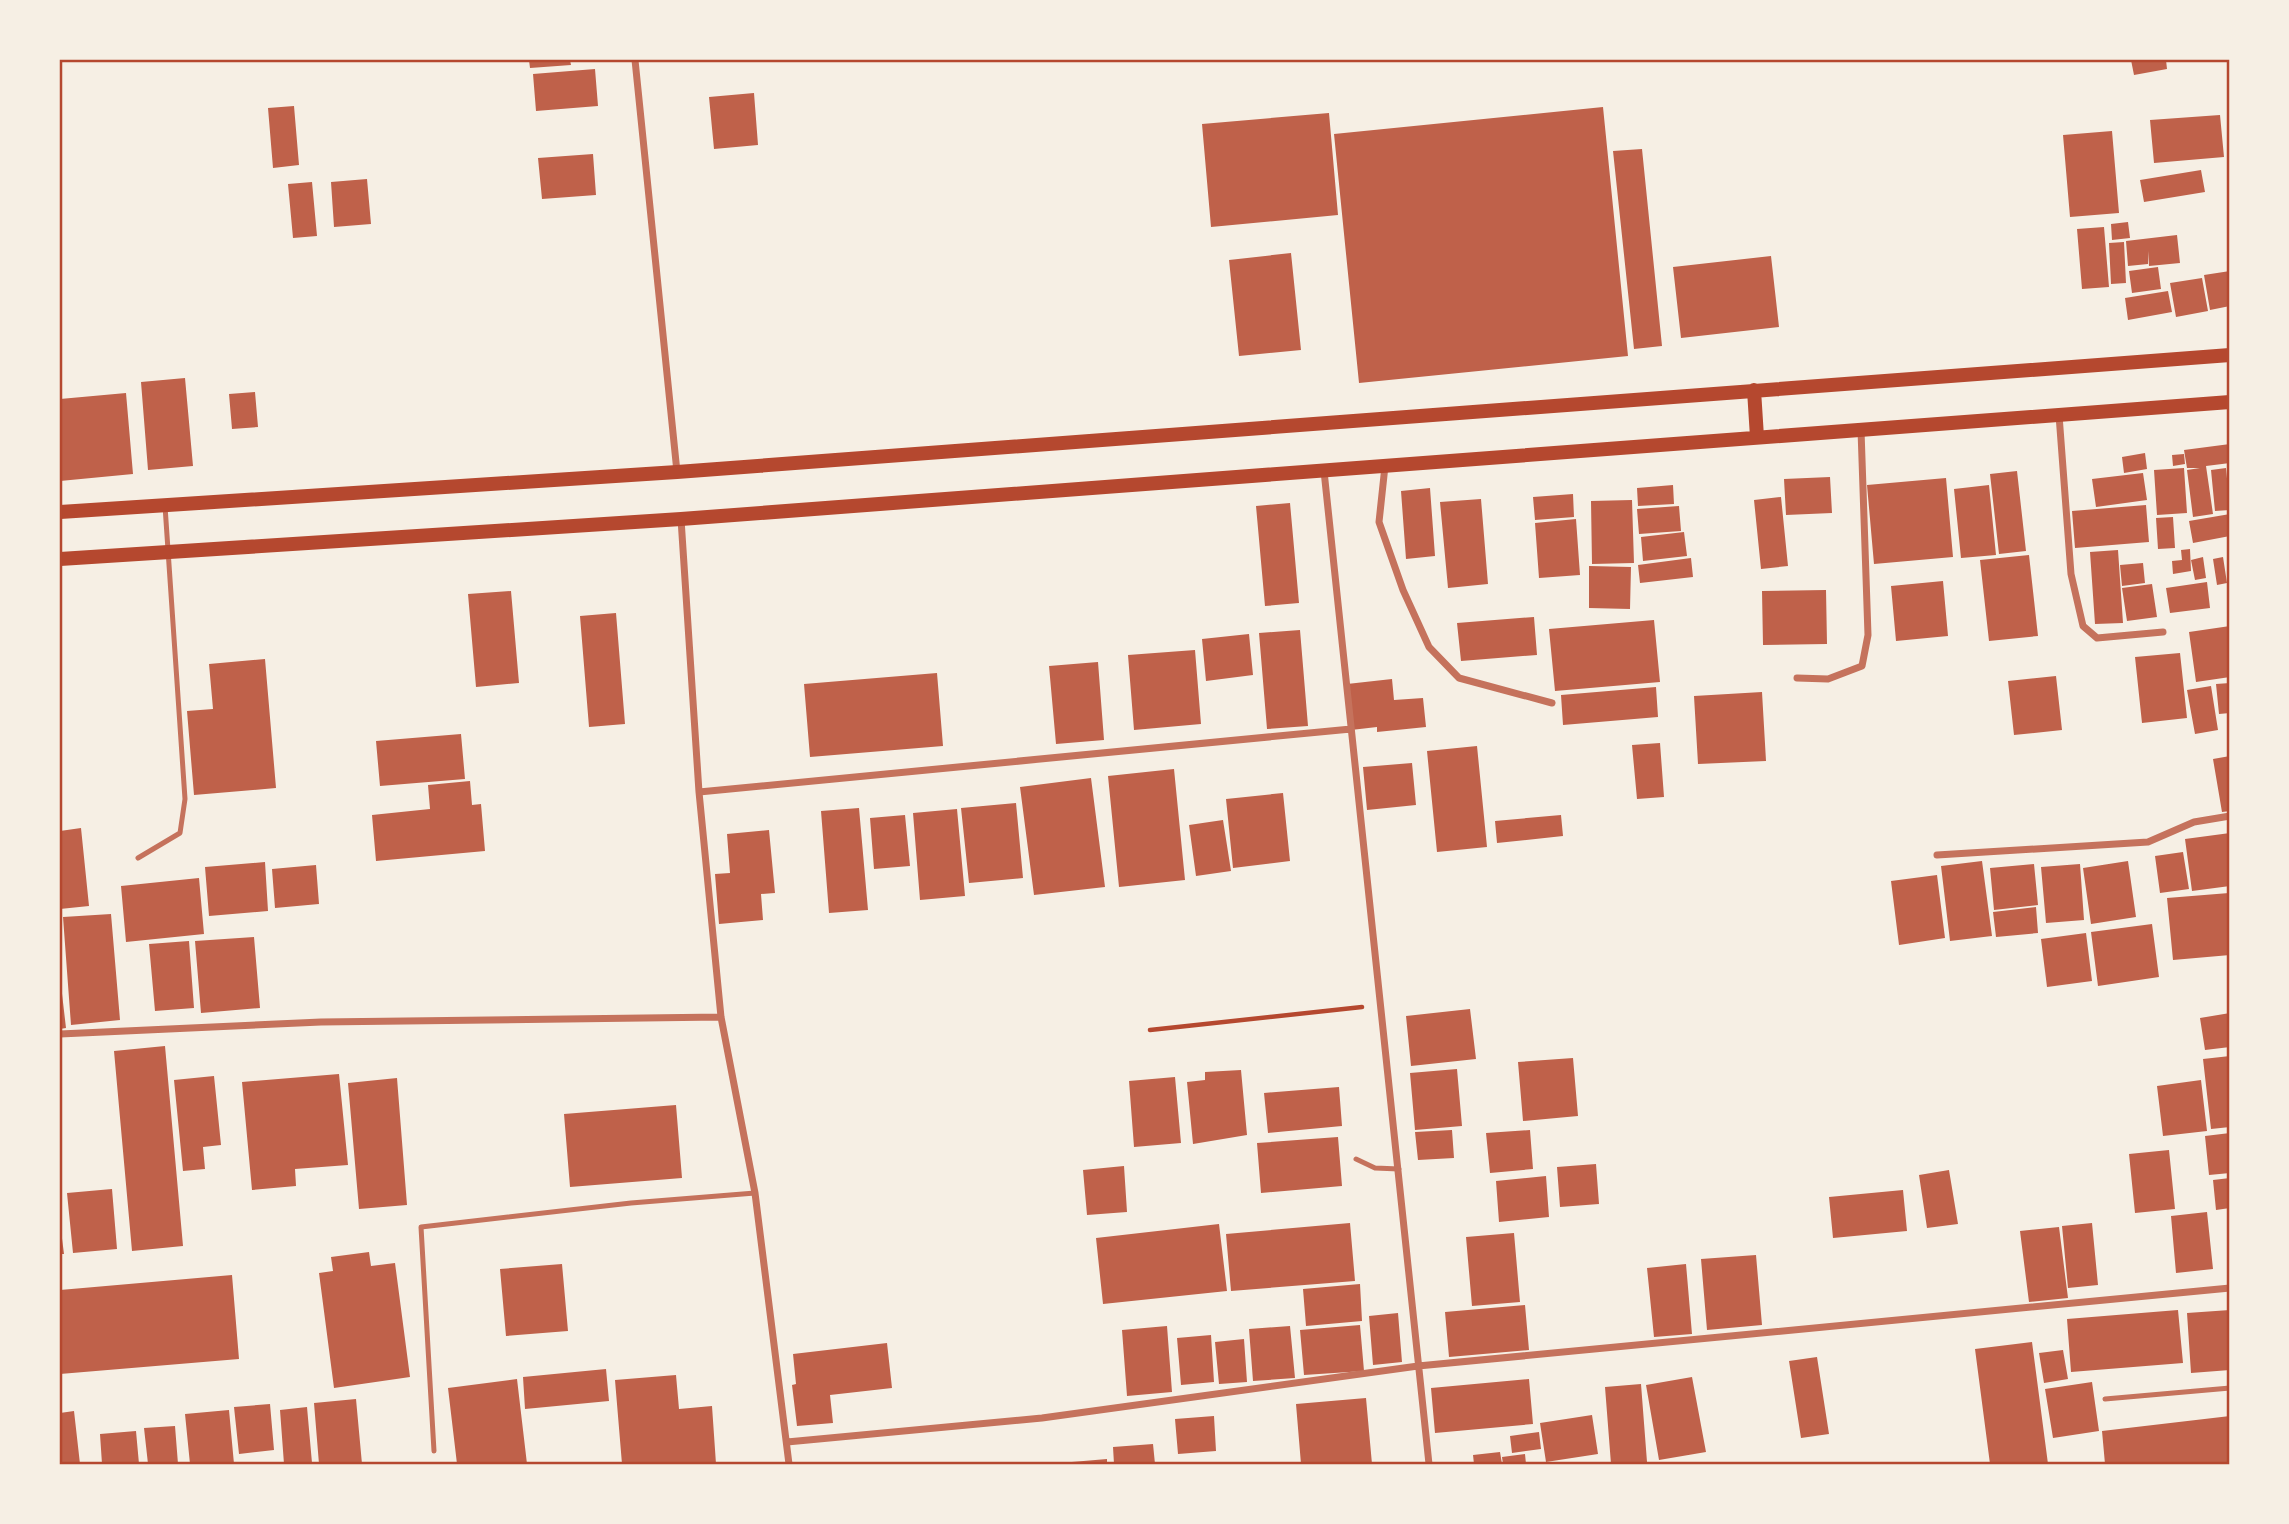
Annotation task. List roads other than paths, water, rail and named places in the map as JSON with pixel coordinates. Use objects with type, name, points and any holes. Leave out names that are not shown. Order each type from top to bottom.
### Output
[{"type":"main road","points":[[60,512],[677,472],[2230,355]]},
{"type":"main road","points":[[1754,390],[1757,437]]},
{"type":"main road","points":[[60,559],[681,519],[2230,402]]},
{"type":"street","points":[[635,60],[677,472]]},
{"type":"street","points":[[2059,414],[2071,574],[2083,626],[2097,638],[2163,632]]},
{"type":"street","points":[[1797,678],[1828,680],[1861,666],[1868,635],[1861,430]]},
{"type":"street","points":[[1385,466],[1379,522],[1403,590],[1429,647],[1459,678],[1552,703]]},
{"type":"street","points":[[1324,470],[1429,1465]]},
{"type":"street","points":[[681,519],[699,792],[721,1017],[755,1193],[789,1465]]},
{"type":"street","points":[[699,792],[1351,729]]},
{"type":"street","points":[[1937,855],[2148,842],[2194,822],[2230,816]]},
{"type":"street","points":[[60,1034],[321,1021],[721,1017]]},
{"type":"street","points":[[787,1442],[1042,1418],[1418,1366],[2230,1288]]},
{"type":"lane","points":[[138,858],[180,833],[185,799],[165,506]]},
{"type":"lane","points":[[1356,1159],[1375,1168],[1399,1169]]},
{"type":"lane","points":[[434,1451],[421,1227],[631,1203],[755,1193]]},
{"type":"lane","points":[[2105,1399],[2230,1388]]}]
